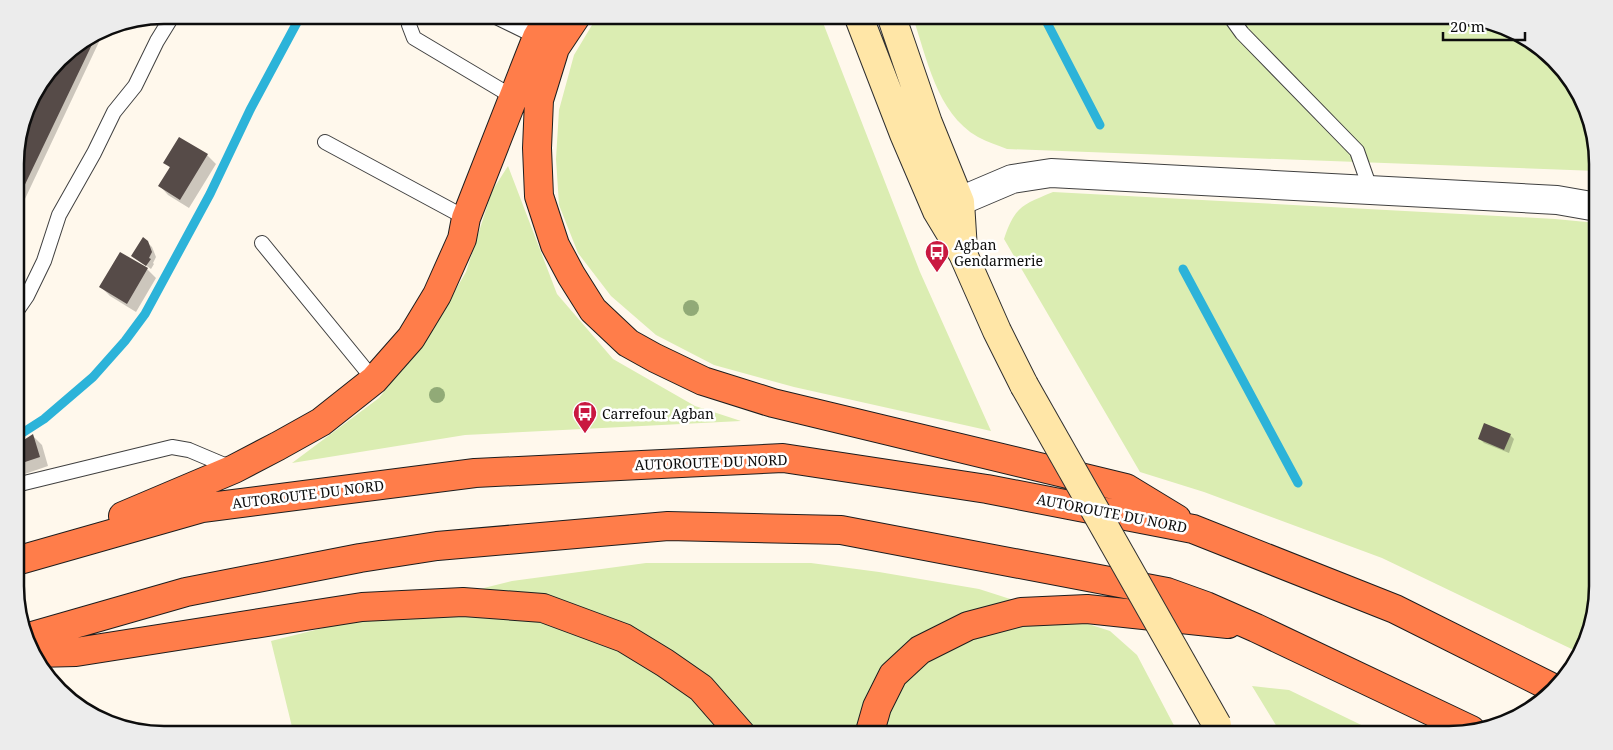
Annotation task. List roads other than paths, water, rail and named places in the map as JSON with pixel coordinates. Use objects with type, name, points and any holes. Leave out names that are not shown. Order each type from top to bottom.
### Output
[{"type":"highway","points":[[571,24],[555,48],[539,100],[537,148],[540,196],[556,245],[571,275],[593,310],[628,343],[704,381],[773,402],[1126,488],[1193,529]]},
{"type":"highway","points":[[68,546],[134,510],[234,469],[321,422],[374,380],[411,338],[437,295],[462,239],[466,218],[543,26]]},
{"type":"highway","name":"AUTOROUTE DU NORD","points":[[24,559],[202,508],[475,473],[783,458],[987,489],[1193,529],[1395,609],[1547,685]]},
{"type":"highway","points":[[33,635],[186,592],[360,558],[437,546],[668,526],[841,530],[1167,592],[1206,606],[1256,628],[1462,726]]},
{"type":"highway","points":[[41,653],[76,652],[362,607],[463,602],[543,608],[624,638],[665,663],[701,688],[734,726]]},
{"type":"highway","points":[[872,726],[877,707],[893,676],[920,650],[968,626],[1021,612],[1087,609],[1256,628]]},
{"type":"main road","points":[[861,24],[904,134],[949,207]]},
{"type":"main road","points":[[894,24],[928,124],[963,254],[997,331],[1024,384],[1219,726]]},
{"type":"street","points":[[949,207],[1012,179],[1051,173],[1557,200],[1589,206]]},
{"type":"street","points":[[1557,200],[1589,196]]},
{"type":"lane","points":[[24,300],[44,261],[59,215],[94,153],[114,112],[135,86],[146,62],[168,24]]},
{"type":"lane","points":[[410,24],[414,38],[513,97]]},
{"type":"lane","points":[[1235,24],[1357,151],[1371,191]]},
{"type":"lane","points":[[326,142],[466,218]]},
{"type":"lane","points":[[262,243],[374,380]]},
{"type":"lane","points":[[24,483],[172,447],[189,450],[234,469]]},
{"type":"waterway","points":[[24,432],[44,419],[93,377],[125,341],[145,314],[210,194],[250,110],[296,24]]},
{"type":"waterway","points":[[1048,24],[1100,125]]},
{"type":"waterway","points":[[1183,269],[1298,483]]},
{"type":"place","name":"Agban Gendarmerie","points":[[937,273]]},
{"type":"place","name":"Carrefour Agban","points":[[585,434]]}]
